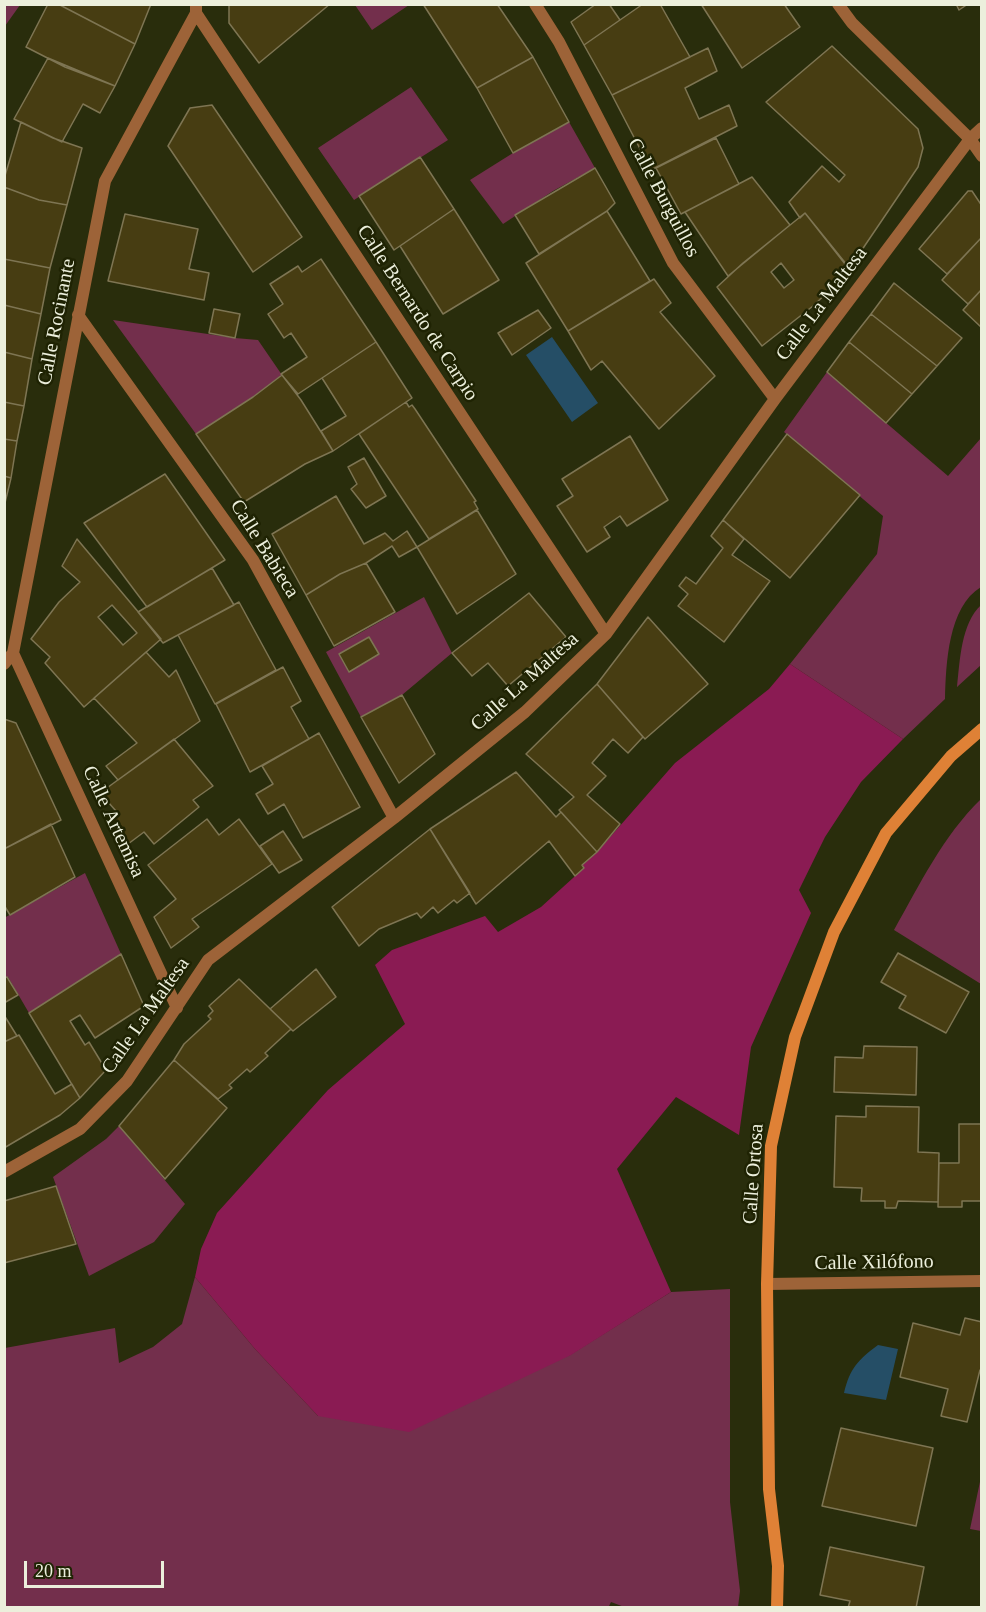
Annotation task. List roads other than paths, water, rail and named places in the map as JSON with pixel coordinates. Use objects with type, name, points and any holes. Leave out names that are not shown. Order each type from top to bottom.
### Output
[{"type":"street","name":"Calle Burguillos","points":[[535,4],[559,42],[673,262],[776,399]]},
{"type":"street","points":[[838,4],[852,23],[970,139],[981,156]]},
{"type":"street","name":"Calle Rocinante","points":[[4,664],[13,653],[105,181],[196,9]]},
{"type":"street","name":"Calle Bernardo de Carpio","points":[[196,9],[606,634]]},
{"type":"street","name":"Calle La Maltesa","points":[[4,1172],[80,1129],[127,1081],[208,960],[394,818],[525,712],[606,634],[776,399],[970,139],[981,128]]},
{"type":"street","name":"Calle Babieca","points":[[78,315],[253,560],[394,818]]},
{"type":"street","name":"Calle Artemisa","points":[[13,653],[177,1008]]},
{"type":"street","name":"Calle Ortosa","points":[[777,1608],[778,1566],[769,1489],[767,1284],[771,1146],[795,1037],[834,932],[886,833],[951,756],[981,729]]},
{"type":"street","name":"Calle Xilófono","points":[[767,1284],[981,1281]]},
{"type":"water","points":[[552,337],[598,403],[572,422],[526,355]]},
{"type":"water","points":[[878,1345],[898,1349],[886,1400],[844,1393],[856,1365]]}]
